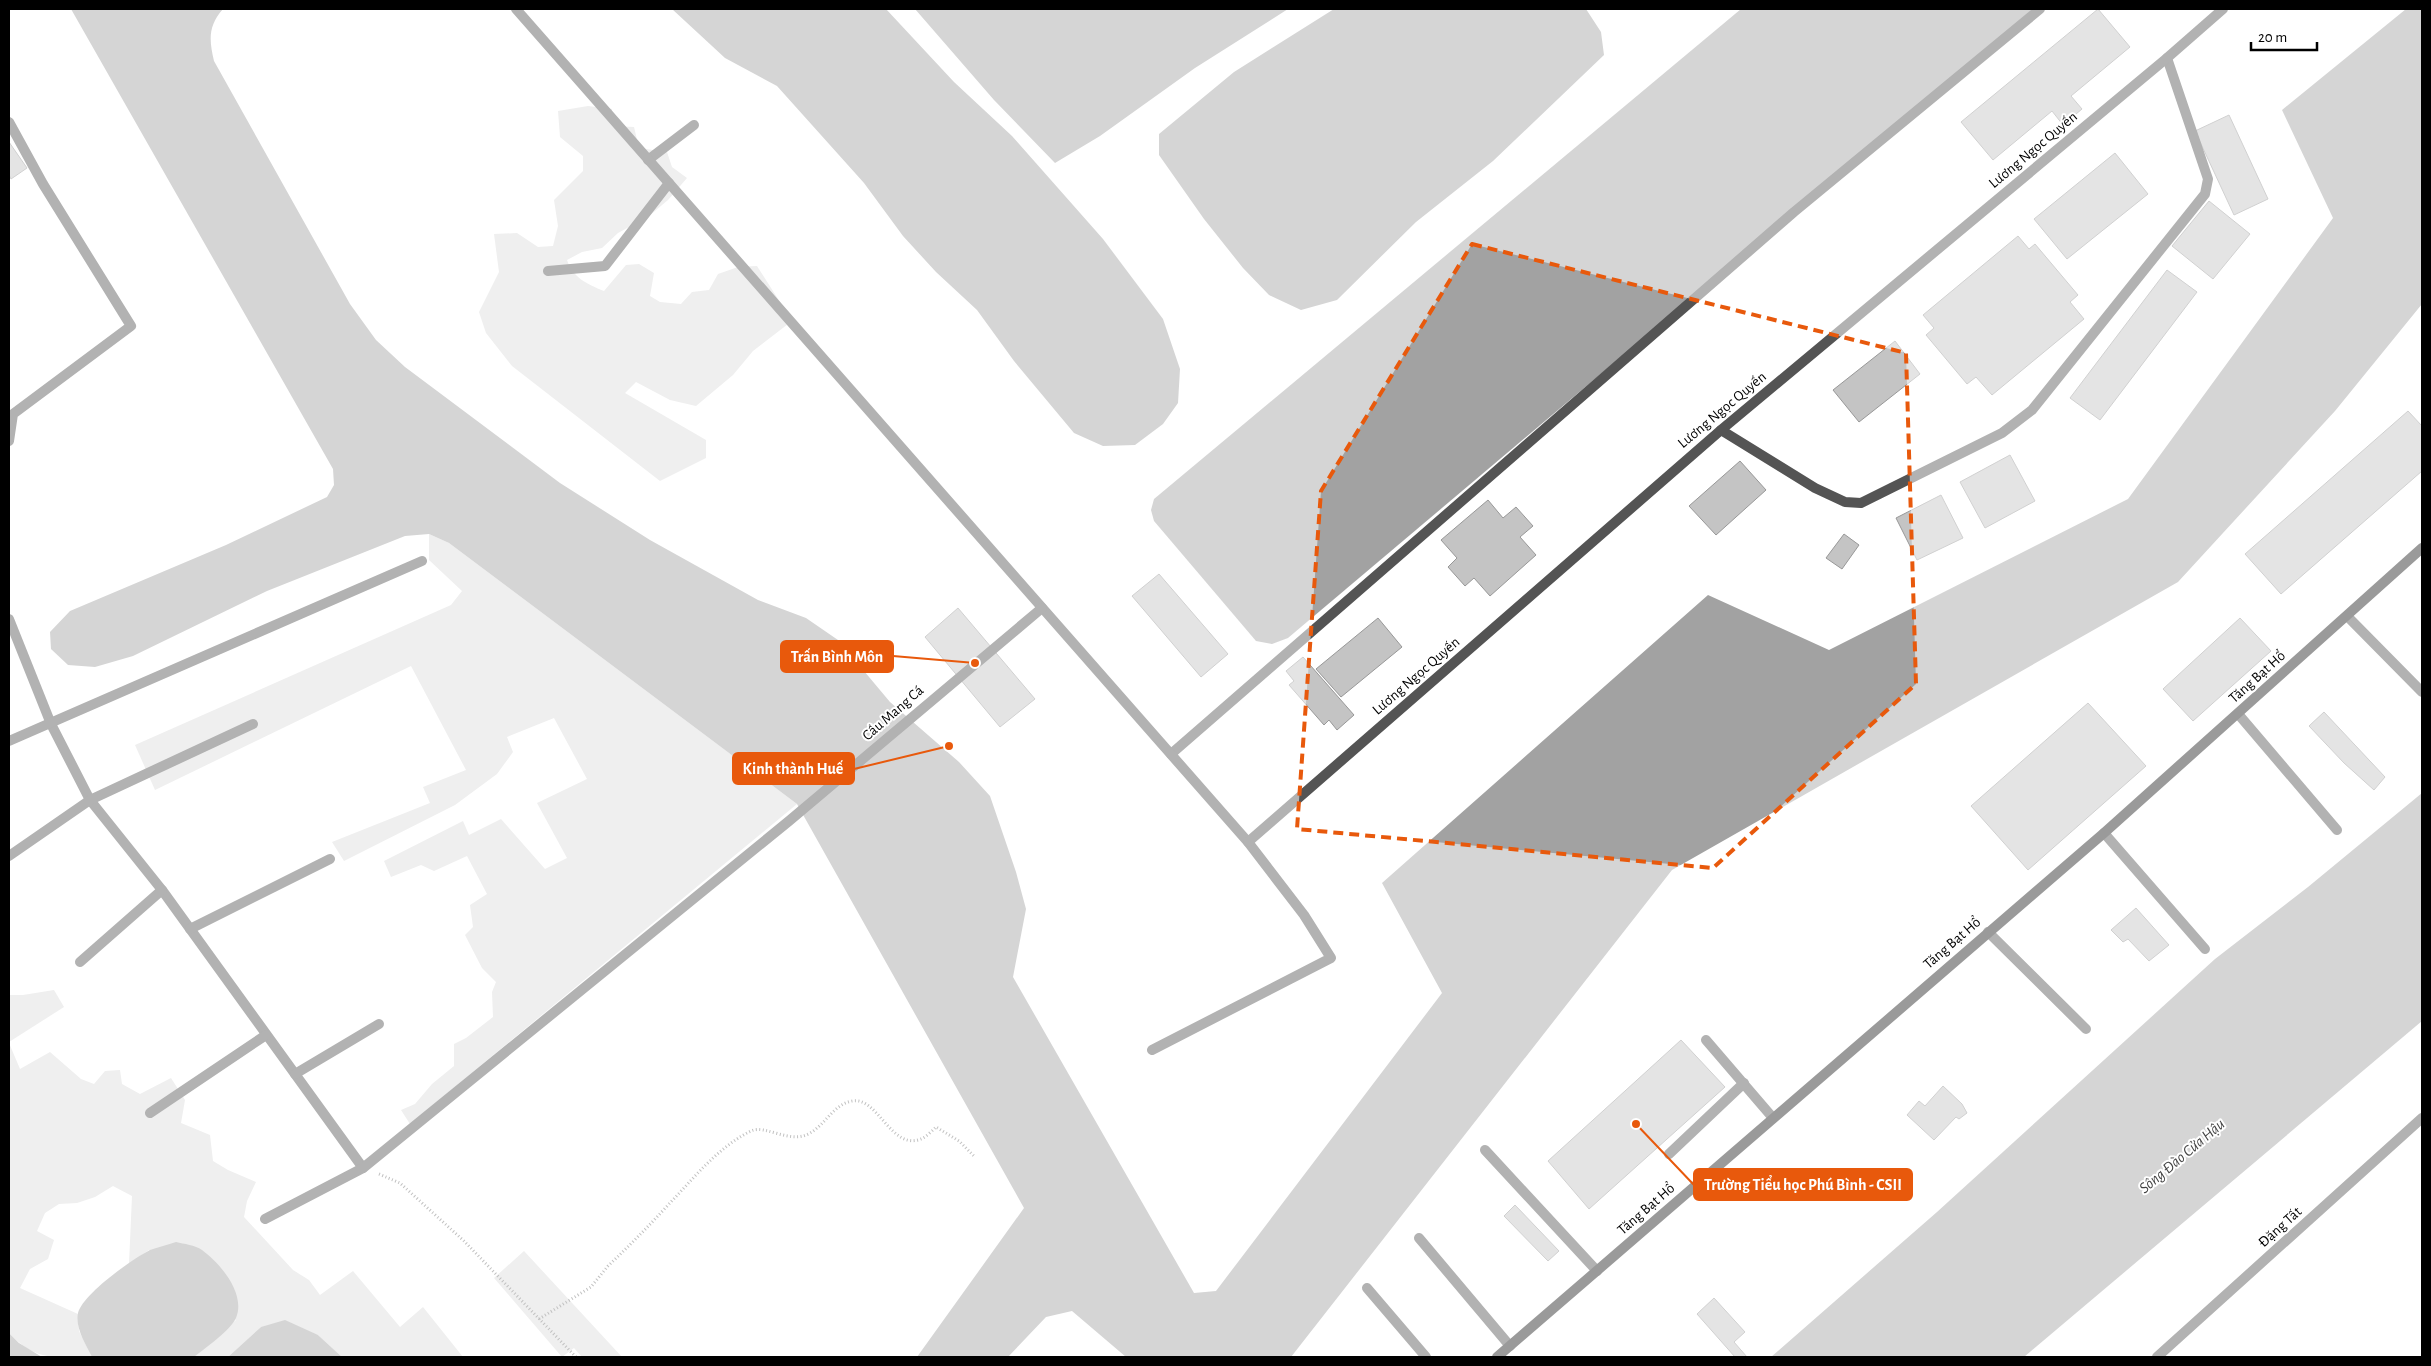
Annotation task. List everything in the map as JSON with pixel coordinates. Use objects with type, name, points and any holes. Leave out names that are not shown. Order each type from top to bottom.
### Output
[{"type":"main road","name":"Tăng Bạt Hổ","points":[[1497,1357],[2104,833],[2422,548]]},
{"type":"street","points":[[516,9],[1248,842],[1304,916],[1331,958],[1152,1050]]},
{"type":"street","points":[[1171,754],[1794,212],[2040,9]]},
{"type":"street","name":"Lương Ngọc Quyến","points":[[1248,842],[1721,430],[2168,58],[2222,9]]},
{"type":"street","points":[[1721,430],[1815,488],[1844,502],[1861,503],[2002,433],[2032,410],[2206,194],[2208,179],[2168,58]]},
{"type":"street","points":[[9,122],[43,184],[132,326],[13,414],[9,440]]},
{"type":"street","points":[[648,160],[694,125]]},
{"type":"street","points":[[548,271],[605,266],[669,183]]},
{"type":"street","points":[[9,740],[51,724],[422,561]]},
{"type":"street","name":"Cầu Mang Cá","points":[[264,1219],[362,1168],[789,822],[1042,608]]},
{"type":"street","points":[[2346,616],[2422,692]]},
{"type":"street","points":[[9,619],[51,724],[90,800],[162,890],[362,1168]]},
{"type":"street","points":[[2239,714],[2337,830]]},
{"type":"street","points":[[9,856],[90,800],[253,724]]},
{"type":"street","points":[[2104,833],[2205,949]]},
{"type":"street","points":[[190,929],[330,859]]},
{"type":"street","points":[[80,962],[162,890]]},
{"type":"street","points":[[1988,932],[2086,1029]]},
{"type":"street","points":[[295,1074],[379,1024]]},
{"type":"street","points":[[150,1113],[266,1035]]},
{"type":"street","points":[[1706,1040],[1773,1118]]},
{"type":"street","points":[[1670,1154],[1744,1084]]},
{"type":"street","name":"Đặng Tất","points":[[2161,1356],[2422,1118]]},
{"type":"street","points":[[1485,1150],[1597,1271]]},
{"type":"street","points":[[1419,1238],[1510,1346]]},
{"type":"street","points":[[1366,1288],[1426,1357]]},
{"type":"path","points":[[538,1319],[591,1287],[608,1266],[726,1145],[754,1130],[768,1131],[781,1136],[810,1134],[838,1108],[852,1100],[864,1102],[897,1135],[909,1140],[920,1139],[936,1127],[959,1141],[974,1156]]},
{"type":"path","points":[[362,1168],[400,1183],[464,1241],[576,1357]]},
{"type":"highlighted area","points":[[1472,244],[1906,353],[1916,684],[1713,868],[1297,829],[1321,491]]},
{"type":"shaded area","points":[[588,106],[612,109],[613,126],[634,127],[639,148],[667,152],[672,167],[687,178],[668,200],[649,216],[618,233],[602,248],[582,252],[567,260],[577,276],[586,283],[604,291],[626,265],[639,264],[654,273],[650,296],[660,302],[681,304],[692,292],[709,290],[718,274],[738,267],[757,266],[792,321],[753,351],[733,375],[696,406],[670,400],[636,382],[625,393],[706,440],[706,458],[660,481],[512,366],[486,333],[479,312],[499,272],[494,234],[517,233],[538,247],[553,246],[558,226],[554,200],[583,171],[583,156],[560,137],[558,111]]},
{"type":"shaded area","points":[[429,534],[449,543],[797,804],[410,1124],[401,1110],[415,1104],[432,1084],[454,1066],[454,1044],[466,1038],[493,1017],[492,992],[496,982],[482,968],[465,935],[473,927],[470,905],[487,894],[467,856],[434,871],[421,865],[391,877],[384,861],[463,821],[469,835],[501,819],[545,869],[567,858],[537,803],[587,779],[554,718],[507,737],[513,752],[497,774],[455,805],[344,861],[332,842],[430,803],[423,787],[466,770],[411,666],[155,790],[135,745],[451,605],[462,591],[429,560]]},
{"type":"shaded area","points":[[54,990],[64,1007],[9,1042],[9,995],[23,995]]},
{"type":"shaded area","points":[[9,1043],[20,1069],[50,1052],[81,1079],[94,1084],[105,1071],[120,1070],[122,1084],[140,1094],[171,1078],[185,1100],[181,1123],[210,1135],[213,1161],[228,1170],[256,1182],[247,1201],[244,1217],[293,1270],[309,1280],[320,1295],[353,1271],[400,1327],[423,1307],[463,1357],[342,1357],[318,1335],[261,1327],[228,1357],[194,1357],[236,1320],[149,1250],[129,1264],[132,1196],[113,1186],[95,1197],[77,1203],[59,1204],[45,1213],[37,1231],[54,1240],[48,1259],[30,1269],[20,1288],[78,1314],[79,1331],[92,1357],[47,1356],[28,1349],[9,1333]]},
{"type":"shaded area","points":[[524,1251],[622,1357],[582,1357],[574,1348],[562,1357],[494,1278]]},
{"type":"water","points":[[71,9],[223,9],[212,27],[211,46],[214,61],[350,304],[376,340],[405,367],[560,483],[650,540],[758,600],[806,618],[838,640],[890,702],[959,762],[990,796],[1016,872],[1026,909],[1013,977],[1194,1293],[1216,1291],[1442,993],[1382,883],[1708,595],[1829,650],[2128,499],[2333,218],[2282,110],[2406,9],[2422,9],[2422,304],[2335,411],[2178,582],[1672,870],[1291,1357],[1126,1357],[1072,1311],[1046,1317],[1008,1357],[917,1357],[1024,1208],[797,804],[449,543],[429,534],[405,536],[267,591],[133,656],[95,667],[68,665],[51,649],[50,632],[70,611],[226,545],[327,497],[334,485],[333,469]]},
{"type":"water","points":[[672,9],[886,9],[954,82],[1012,136],[1103,239],[1163,319],[1180,369],[1178,403],[1163,424],[1135,445],[1103,446],[1074,433],[1014,361],[977,310],[936,272],[903,236],[864,183],[777,86],[725,58]]},
{"type":"water","points":[[915,9],[1288,9],[1195,68],[1100,136],[1055,163],[994,100]]},
{"type":"water","points":[[1334,9],[1586,9],[1601,32],[1604,55],[1493,161],[1416,222],[1337,300],[1301,310],[1269,295],[1243,268],[1204,219],[1159,155],[1159,134],[1234,72]]},
{"type":"water","points":[[1741,9],[2033,9],[1288,638],[1272,644],[1256,641],[1154,521],[1151,510],[1154,499]]},
{"type":"water","name":"Sông Đào Cửa Hậu","points":[[2422,793],[2422,1021],[2024,1357],[1771,1357],[1937,1212],[2215,959],[2308,887]]},
{"type":"water","points":[[176,1242],[199,1248],[224,1271],[238,1299],[238,1309],[233,1323],[217,1339],[194,1357],[92,1357],[78,1325],[78,1313],[82,1305],[98,1287],[132,1261],[150,1250]]},
{"type":"water","points":[[285,1320],[318,1335],[342,1357],[228,1357],[261,1327]]},
{"type":"water","points":[[9,1333],[19,1343],[42,1357],[9,1357]]},
{"type":"building","points":[[2098,9],[2130,47],[2071,96],[2082,109],[2063,125],[2052,111],[1993,160],[1961,122]]},
{"type":"building","points":[[2229,115],[2268,199],[2234,215],[2195,131]]},
{"type":"building","points":[[9,142],[27,168],[11,179],[9,175]]},
{"type":"building","points":[[2115,153],[2148,194],[2067,259],[2034,219]]},
{"type":"building","points":[[2209,201],[2250,234],[2213,279],[2172,246]]},
{"type":"building","points":[[2018,236],[2029,249],[2035,244],[2078,295],[2070,302],[2084,319],[1992,395],[1976,377],[1967,384],[1926,335],[1934,328],[1923,315]]},
{"type":"building","points":[[2167,270],[2197,292],[2100,420],[2070,398]]},
{"type":"building","points":[[1895,341],[1920,374],[1859,422],[1833,390]]},
{"type":"building","points":[[2408,411],[2422,426],[2422,471],[2281,594],[2245,554]]},
{"type":"building","points":[[2010,455],[2035,501],[1985,528],[1960,482]]},
{"type":"building","points":[[1740,461],[1766,490],[1716,535],[1689,506]]},
{"type":"building","points":[[1941,495],[1963,538],[1917,560],[1896,518]]},
{"type":"building","points":[[1488,500],[1503,518],[1516,507],[1533,526],[1520,537],[1536,555],[1490,596],[1474,578],[1465,586],[1448,567],[1457,558],[1441,540]]},
{"type":"building","points":[[1844,534],[1859,545],[1842,569],[1826,558]]},
{"type":"building","points":[[1159,574],[1228,654],[1201,677],[1132,596]]},
{"type":"building","points":[[958,608],[1035,699],[1000,727],[925,637]]},
{"type":"building","points":[[1378,618],[1402,647],[1341,697],[1316,669]]},
{"type":"building","points":[[2240,618],[2271,651],[2193,721],[2163,689]]},
{"type":"building","points":[[1303,657],[1354,715],[1337,730],[1329,720],[1324,725],[1289,685],[1294,681],[1286,671]]},
{"type":"building","points":[[2088,703],[2146,766],[2028,870],[1971,806]]},
{"type":"building","points":[[2324,712],[2385,777],[2374,790],[2344,763],[2309,726]]},
{"type":"building","points":[[2136,908],[2169,945],[2149,961],[2128,939],[2123,942],[2111,930]]},
{"type":"building","points":[[1681,1040],[1725,1087],[1589,1209],[1548,1161]]},
{"type":"building","points":[[1943,1086],[1962,1104],[1967,1113],[1959,1119],[1956,1117],[1934,1140],[1907,1115],[1919,1101],[1925,1106]]},
{"type":"building","points":[[1515,1205],[1559,1251],[1548,1261],[1504,1216]]},
{"type":"building","points":[[1714,1298],[1745,1332],[1734,1342],[1747,1357],[1735,1357],[1697,1314]]},
{"type":"place","name":"Trấn Bình Môn","points":[[975,663]]},
{"type":"place","name":"Kinh thành Huế","points":[[949,746]]},
{"type":"place","name":"Trường Tiểu học Phú Bình - CSII","points":[[1636,1124]]}]
